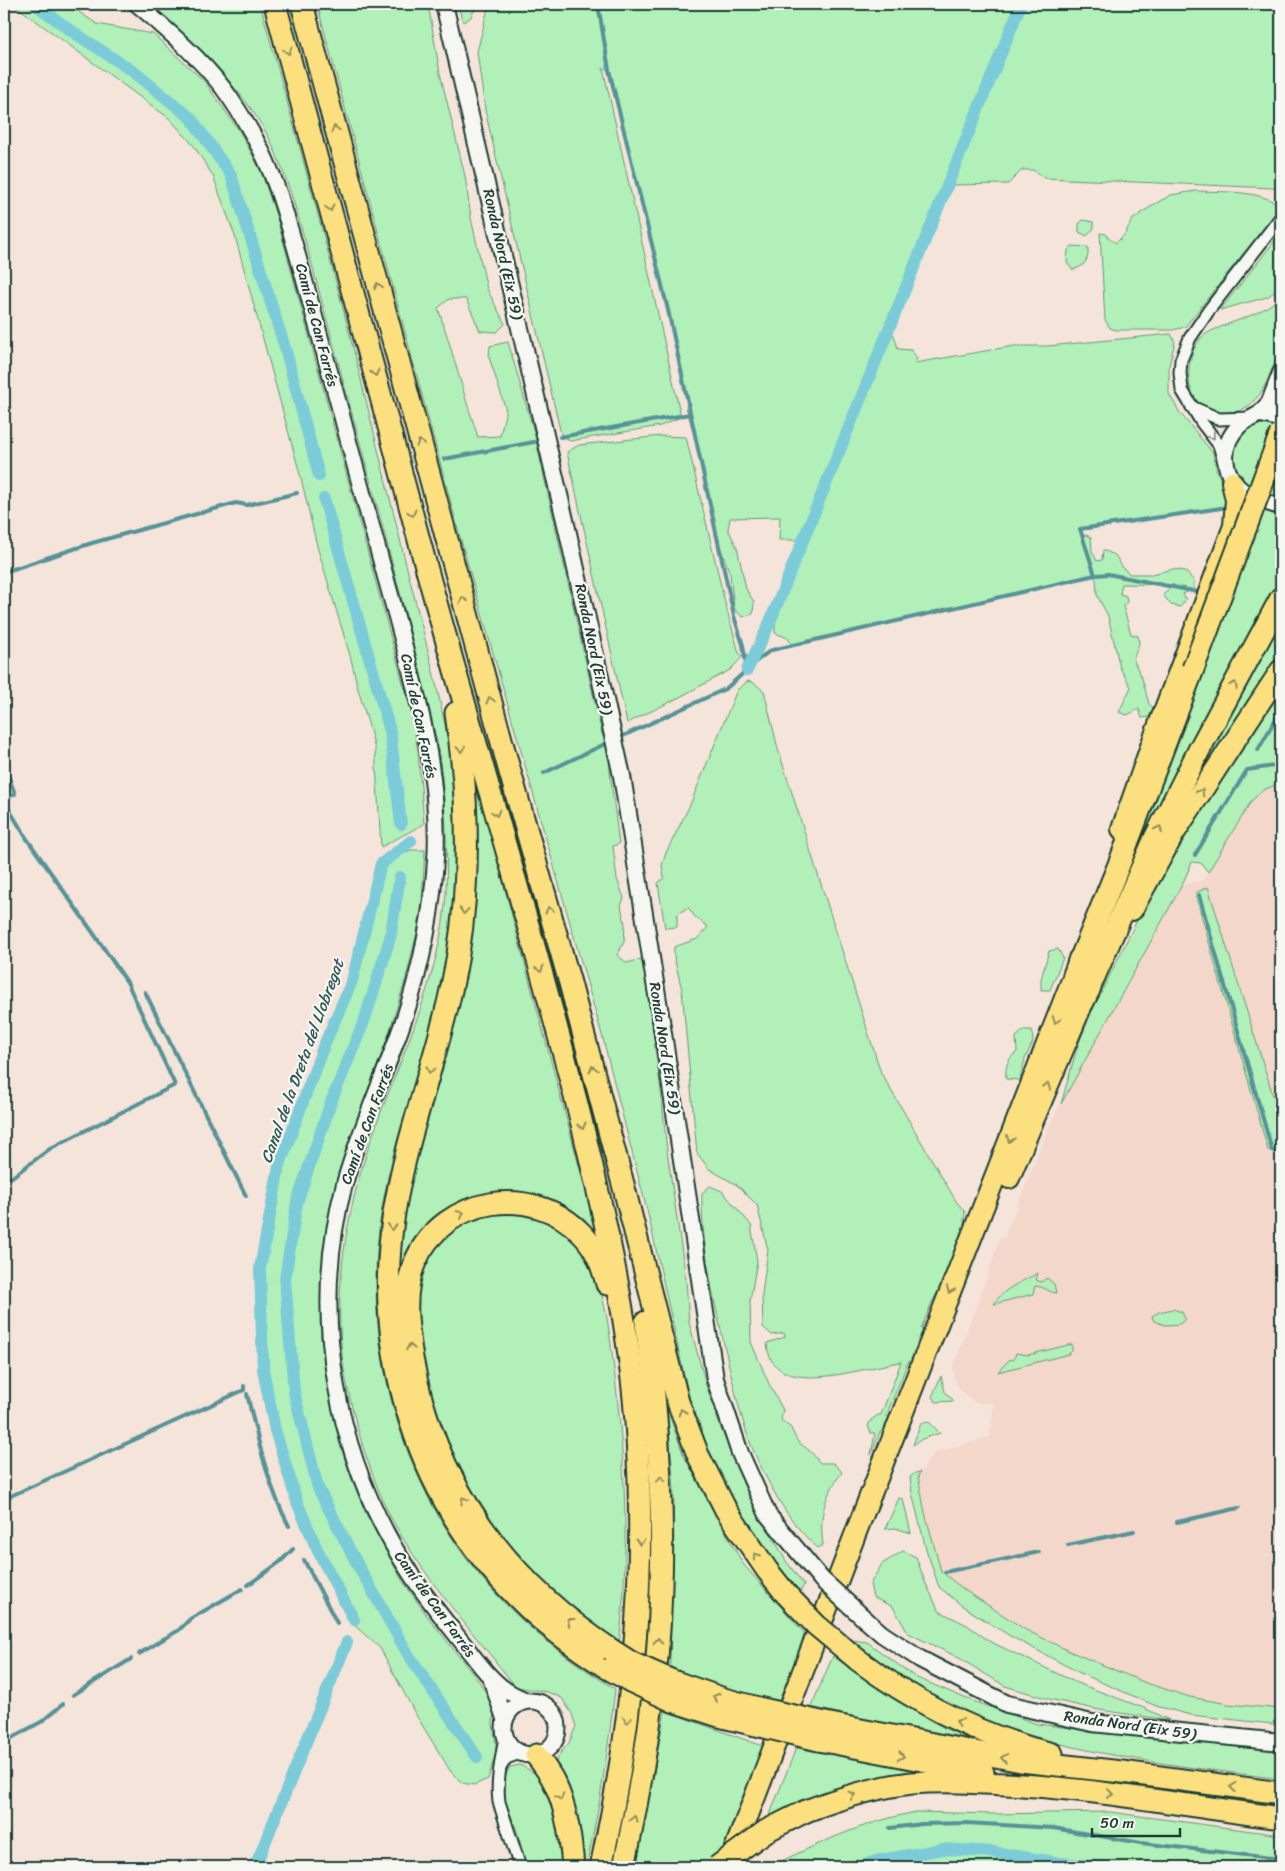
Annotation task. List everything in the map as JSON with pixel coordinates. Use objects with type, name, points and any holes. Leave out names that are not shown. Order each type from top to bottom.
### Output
[{"type":"highway","points":[[276,4],[443,631],[518,888],[569,1073],[614,1260],[631,1371],[637,1437],[640,1541],[636,1637],[622,1758],[601,1867]]},
{"type":"highway","points":[[302,4],[500,738],[570,983],[669,1369],[687,1427],[704,1468],[726,1510],[766,1570],[816,1625],[858,1660],[913,1698],[943,1715],[976,1730],[1034,1750],[1122,1772]]},
{"type":"highway","points":[[728,1867],[858,1527],[1120,862],[1281,433]]},
{"type":"highway","points":[[1074,975],[1102,884],[1234,526],[1236,500],[1229,475]]},
{"type":"highway","points":[[740,1867],[1010,1174],[1083,1002],[1154,838],[1281,598]]},
{"type":"highway","points":[[443,631],[463,769],[467,842],[465,896],[453,983],[406,1154],[394,1213],[388,1272],[388,1302],[393,1349],[402,1392],[421,1450],[447,1505],[462,1529],[498,1577],[523,1604],[564,1639],[609,1659],[632,1663],[674,1692],[707,1694],[755,1716],[1062,1788]]},
{"type":"highway","points":[[1083,1002],[1175,832],[1281,670]]},
{"type":"highway","points":[[623,1184],[642,1290],[656,1405],[662,1531],[660,1608],[652,1710],[624,1867]]},
{"type":"highway","points":[[609,1659],[514,1569],[473,1515],[446,1467],[431,1431],[423,1404],[410,1343],[407,1312],[408,1288],[413,1268],[421,1250],[443,1225],[479,1205],[497,1202],[520,1202],[541,1207],[558,1214],[568,1220],[583,1235],[599,1259],[631,1371]]},
{"type":"highway","points":[[822,1731],[1021,1761],[1281,1793]]},
{"type":"highway","points":[[528,1754],[551,1776],[560,1796],[566,1819],[572,1867]]},
{"type":"highway","points":[[717,1867],[766,1831],[806,1811],[861,1792],[910,1783],[978,1782],[1062,1788],[1281,1818]]},
{"type":"main road","name":"Ronda Nord (Eix 59)","points":[[444,4],[568,533],[622,776],[715,1379],[740,1453],[768,1515],[822,1580],[882,1634],[920,1658],[1007,1704],[1092,1723],[1281,1742]]},
{"type":"street","name":"Camí de Can Farrés","points":[[137,4],[180,42],[223,88],[254,136],[276,182],[321,338],[424,724],[430,760],[436,821],[434,879],[429,923],[416,982],[406,1015],[345,1181],[333,1240],[329,1283],[330,1336],[342,1419],[367,1494],[416,1583],[490,1678]]},
{"type":"street","points":[[1281,217],[1209,310],[1190,338],[1181,360],[1180,373],[1182,390],[1202,423],[1219,445],[1229,475],[1246,494],[1281,507]]},
{"type":"street","points":[[1229,475],[1226,452],[1232,435],[1239,426],[1255,416],[1269,403],[1281,372]]},
{"type":"street","points":[[1192,407],[1219,419],[1255,416],[1281,419]]},
{"type":"street","points":[[490,1678],[506,1691],[527,1701]]},
{"type":"street","points":[[490,1678],[505,1720],[505,1736],[498,1781],[499,1802],[520,1867]]},
{"type":"street","points":[[501,1766],[506,1758],[545,1751],[552,1745],[558,1733],[555,1715],[549,1708],[536,1701],[527,1701],[512,1708],[505,1720]]},
{"type":"street","points":[[505,1736],[512,1747],[528,1754]]},
{"type":"shaded area","points":[[1281,783],[1281,1709],[1214,1703],[1176,1693],[1146,1683],[1069,1651],[1026,1630],[963,1589],[941,1571],[925,1513],[918,1476],[934,1453],[990,1437],[994,1403],[978,1403],[969,1398],[955,1382],[953,1368],[988,1275],[1000,1237],[1004,1238],[1050,1124],[1182,885],[1202,881],[1252,800],[1263,790]]},
{"type":"green space","points":[[13,4],[67,4],[97,24],[153,34],[204,81],[240,132],[261,171],[277,218],[411,712],[418,751],[424,824],[381,847],[375,749],[351,659],[317,546],[301,478],[235,236],[213,176],[194,146],[170,119]]},
{"type":"green space","points":[[149,4],[260,4],[347,323],[434,676],[452,759],[457,838],[454,897],[447,955],[435,1013],[394,1150],[384,1197],[377,1250],[376,1303],[382,1356],[393,1408],[411,1459],[433,1507],[462,1552],[495,1593],[522,1621],[567,1657],[615,1689],[603,1778],[586,1867],[579,1867],[576,1832],[556,1762],[561,1752],[569,1743],[576,1726],[572,1714],[562,1698],[547,1692],[516,1687],[419,1563],[404,1541],[383,1501],[364,1450],[350,1401],[344,1370],[340,1311],[344,1252],[349,1223],[363,1165],[418,1017],[428,986],[443,925],[447,876],[446,839],[438,747],[379,512],[311,261],[282,169],[270,140],[259,120],[245,101],[216,67]]},
{"type":"green space","points":[[317,4],[428,4],[440,73],[465,176],[471,218],[487,289],[505,324],[497,332],[480,331],[466,299],[449,299],[438,308],[478,437],[500,436],[506,410],[489,357],[490,346],[508,342],[534,432],[602,734],[610,750],[610,772],[619,844],[613,846],[617,879],[624,898],[621,906],[625,924],[624,942],[617,955],[627,963],[641,959],[646,980],[667,1151],[686,1280],[689,1322],[706,1385],[744,1485],[786,1561],[804,1585],[800,1592],[751,1531],[713,1462],[692,1410],[649,1218],[602,1035],[462,544]]},
{"type":"green space","points":[[458,4],[477,4],[471,17],[464,22]]},
{"type":"green space","points":[[489,4],[1176,4],[1228,6],[1226,4],[1243,4],[1243,6],[1281,11],[1281,192],[1273,188],[1044,178],[1033,170],[1022,170],[1008,184],[947,185],[886,335],[894,335],[898,349],[911,350],[917,358],[915,363],[1014,346],[1048,346],[1171,334],[1175,342],[1169,366],[1169,394],[1180,413],[1213,453],[1228,507],[1081,529],[1083,536],[1091,537],[1092,551],[1097,561],[1102,560],[1103,550],[1115,555],[1123,568],[1130,574],[1152,574],[1173,569],[1185,571],[1194,581],[1194,589],[1183,594],[1186,600],[1180,607],[1171,605],[1163,595],[1174,585],[1122,584],[1120,594],[1126,596],[1127,602],[1123,606],[1131,634],[1138,636],[1139,644],[1133,659],[1142,678],[1149,704],[1153,708],[1149,717],[1142,718],[1139,709],[1127,715],[1119,712],[1131,687],[1120,668],[1108,616],[1097,595],[1096,579],[1093,576],[792,645],[788,638],[775,633],[775,623],[772,617],[779,588],[800,540],[779,540],[780,517],[730,518],[728,529],[737,547],[746,589],[754,602],[753,614],[742,617],[734,608],[730,574],[718,541],[696,440],[686,407],[688,402],[668,310],[610,70],[603,68],[681,417],[660,426],[570,441],[561,434],[485,110],[477,52]]},
{"type":"green space","points":[[1195,191],[1237,192],[1258,196],[1276,203],[1277,211],[1185,327],[1173,330],[1116,330],[1110,328],[1105,320],[1100,233],[1106,234],[1116,243],[1125,234],[1132,220],[1153,205],[1171,195]]},
{"type":"green space","points":[[1083,220],[1093,222],[1094,228],[1087,236],[1079,232],[1079,224]]},
{"type":"green space","points":[[1281,233],[1281,287],[1267,297],[1220,310]]},
{"type":"green space","points":[[1072,246],[1088,247],[1088,256],[1085,262],[1081,267],[1073,270],[1067,263],[1068,250]]},
{"type":"green space","points":[[1281,296],[1282,331],[1280,346],[1266,383],[1257,398],[1244,409],[1236,412],[1217,413],[1201,406],[1190,387],[1189,370],[1196,345],[1201,338],[1207,333],[1263,310]]},
{"type":"green space","points":[[1261,424],[1275,425],[1252,488],[1241,479],[1234,467],[1233,451],[1240,437],[1253,427]]},
{"type":"green space","points":[[661,436],[686,437],[726,607],[739,653],[743,656],[730,670],[627,723],[567,452],[579,445]]},
{"type":"green space","points":[[1281,457],[1281,500],[1267,495]]},
{"type":"green space","points":[[1262,510],[1281,516],[1281,582],[1196,741],[1085,978]]},
{"type":"green space","points":[[1281,621],[1281,662],[1187,799],[1276,626]]},
{"type":"green space","points":[[748,681],[764,691],[778,749],[881,1073],[956,1201],[965,1212],[964,1221],[966,1227],[957,1245],[946,1278],[932,1302],[921,1329],[926,1331],[913,1361],[908,1362],[886,1416],[889,1417],[887,1431],[880,1432],[871,1455],[875,1433],[871,1433],[868,1426],[871,1420],[881,1415],[901,1362],[844,1374],[801,1376],[784,1372],[772,1361],[767,1343],[785,1337],[784,1333],[772,1335],[763,1327],[762,1294],[768,1250],[757,1205],[737,1185],[709,1169],[697,1153],[682,990],[674,957],[674,947],[697,939],[708,927],[695,917],[688,907],[677,915],[677,927],[665,928],[658,883],[664,878],[662,865],[666,853],[690,805],[737,690]]},
{"type":"green space","points":[[1281,684],[1281,783],[1263,790],[1252,800],[1208,872],[1201,863],[1192,862],[1182,885],[1061,1104],[1077,1048],[1089,1017],[1160,874],[1203,802]]},
{"type":"green space","points":[[474,781],[480,796],[596,1229],[592,1232],[487,1197],[402,1272],[396,1272],[403,1199],[433,1092]]},
{"type":"green space","points":[[410,850],[425,850],[421,916],[406,978],[388,1036],[340,1168],[324,1244],[321,1277],[321,1338],[339,1442],[366,1514],[402,1580],[491,1700],[494,1710],[493,1724],[496,1753],[488,1779],[474,1785],[462,1783],[451,1772],[416,1715],[380,1648],[355,1626],[357,1617],[315,1537],[294,1486],[279,1435],[269,1386],[264,1272],[284,1165],[306,1101],[357,975],[383,873],[389,863]]},
{"type":"green space","points":[[1208,887],[1281,1121],[1281,1155],[1268,1150],[1195,893]]},
{"type":"green space","points":[[1058,949],[1063,958],[1050,990],[1041,990],[1041,979],[1049,951]]},
{"type":"green space","points":[[1024,1030],[1032,1030],[1033,1042],[1025,1059],[1020,1080],[1006,1079],[1007,1064],[1017,1052],[1016,1037]]},
{"type":"green space","points":[[710,1186],[722,1191],[751,1225],[757,1261],[750,1301],[751,1342],[769,1384],[783,1410],[781,1420],[791,1428],[797,1441],[811,1452],[820,1463],[833,1463],[842,1472],[831,1490],[824,1507],[822,1524],[823,1545],[818,1548],[798,1528],[774,1492],[751,1445],[744,1424],[720,1326],[707,1260],[702,1215],[702,1193]]},
{"type":"green space","points":[[506,1212],[544,1221],[570,1236],[580,1246],[587,1259],[603,1298],[614,1369],[621,1437],[625,1507],[624,1577],[619,1645],[553,1599],[501,1539],[460,1474],[429,1398],[416,1329],[417,1280],[436,1246],[466,1218]]},
{"type":"green space","points":[[1038,1273],[1036,1280],[1041,1282],[1047,1278],[1054,1284],[1056,1293],[1035,1286],[1033,1294],[994,1304],[1002,1294]]},
{"type":"green space","points":[[1173,1309],[1182,1312],[1185,1319],[1180,1324],[1165,1325],[1154,1321],[1152,1316],[1159,1312]]},
{"type":"green space","points":[[1072,1344],[1072,1351],[1069,1354],[998,1372],[1009,1360],[1014,1359],[1016,1353],[1028,1355]]},
{"type":"green space","points":[[941,1376],[945,1392],[954,1401],[936,1402],[932,1397]]},
{"type":"green space","points":[[667,1409],[684,1456],[743,1564],[806,1635],[781,1704],[725,1689],[670,1668],[674,1488]]},
{"type":"green space","points":[[929,1422],[940,1433],[922,1439],[913,1445],[921,1423]]},
{"type":"green space","points":[[920,1472],[918,1476],[925,1513],[941,1571],[963,1589],[1026,1630],[1069,1651],[1146,1683],[1190,1697],[1228,1704],[1281,1709],[1281,1725],[1191,1715],[1156,1706],[1080,1673],[1010,1636],[961,1605],[939,1587],[926,1549],[912,1493],[910,1477]]},
{"type":"green space","points":[[899,1498],[903,1499],[911,1533],[895,1528],[885,1529]]},
{"type":"green space","points":[[903,1551],[916,1557],[925,1582],[939,1611],[967,1625],[991,1642],[1077,1683],[1144,1708],[1169,1720],[1099,1710],[1049,1699],[1005,1686],[959,1658],[908,1633],[893,1607],[873,1597],[870,1584],[882,1564]]},
{"type":"green space","points":[[851,1640],[867,1642],[915,1677],[967,1699],[1037,1724],[1281,1751],[1281,1779],[1145,1761],[1100,1753],[1012,1730],[970,1715],[928,1695],[898,1676]]},
{"type":"green space","points":[[833,1656],[892,1698],[946,1729],[988,1747],[811,1707]]},
{"type":"green space","points":[[665,1711],[763,1746],[723,1848],[704,1867],[636,1867]]},
{"type":"green space","points":[[796,1748],[938,1774],[767,1822]]},
{"type":"green space","points":[[520,1765],[540,1778],[549,1793],[558,1824],[565,1867],[527,1867],[516,1828],[503,1796],[504,1779],[510,1767]]},
{"type":"green space","points":[[916,1812],[993,1814],[1110,1812],[1281,1835],[1281,1867],[769,1867],[859,1828],[896,1816]]},
{"type":"waterway","points":[[35,4],[70,30],[134,72],[191,118],[231,175],[285,348],[319,476]]},
{"type":"waterway","points":[[598,4],[609,70],[668,310],[747,670]]},
{"type":"waterway","points":[[747,670],[767,629],[1021,4]]},
{"type":"waterway","points":[[560,437],[690,414]]},
{"type":"waterway","points":[[444,459],[534,442]]},
{"type":"waterway","points":[[4,572],[92,543],[236,503],[247,505],[297,493]]},
{"type":"waterway","points":[[324,499],[390,731],[401,824]]},
{"type":"waterway","points":[[623,736],[725,689],[772,650],[1095,575],[1080,529],[1228,507]]},
{"type":"waterway","points":[[1097,575],[1108,574],[1198,592]]},
{"type":"waterway","points":[[1258,750],[1281,710]]},
{"type":"waterway","points":[[544,773],[607,743]]},
{"type":"waterway","points":[[4,765],[15,794],[4,799]]},
{"type":"waterway","points":[[1195,855],[1247,770],[1281,765]]},
{"type":"waterway","points":[[4,801],[27,839],[127,982],[175,1085],[51,1148],[4,1183]]},
{"type":"waterway","name":"Canal de la Dreta del Llobregat","points":[[354,1620],[317,1549],[297,1502],[275,1430],[263,1369],[260,1268],[279,1167],[322,1050],[352,981],[381,864],[411,841]]},
{"type":"waterway","points":[[400,877],[390,938],[365,1019],[331,1102],[297,1202],[285,1279],[294,1392],[318,1488],[356,1562],[408,1654],[477,1757]]},
{"type":"waterway","points":[[1199,895],[1272,1150],[1281,1153]]},
{"type":"waterway","points":[[145,992],[246,1196]]},
{"type":"waterway","points":[[4,1499],[244,1390],[244,1386]]},
{"type":"waterway","points":[[247,1394],[269,1478],[289,1526]]},
{"type":"waterway","points":[[1177,1522],[1239,1508]]},
{"type":"waterway","points":[[1068,1545],[1134,1531]]},
{"type":"waterway","points":[[248,1585],[280,1562],[293,1549]]},
{"type":"waterway","points":[[945,1572],[1039,1552]]},
{"type":"waterway","points":[[304,1560],[337,1623]]},
{"type":"waterway","points":[[167,1637],[179,1630],[190,1619],[242,1589]]},
{"type":"waterway","points":[[139,1654],[165,1638]]},
{"type":"waterway","name":"Canal de la Dreta del Llobregat","points":[[255,1867],[347,1642]]},
{"type":"waterway","points":[[73,1695],[131,1659]]},
{"type":"waterway","points":[[4,1742],[41,1722],[63,1704]]},
{"type":"waterway","points":[[890,1828],[922,1824],[966,1823],[1053,1828],[1141,1843],[1281,1859]]},
{"type":"waterway","points":[[860,1867],[875,1861],[943,1849],[993,1852],[1060,1863],[1105,1867]]}]
